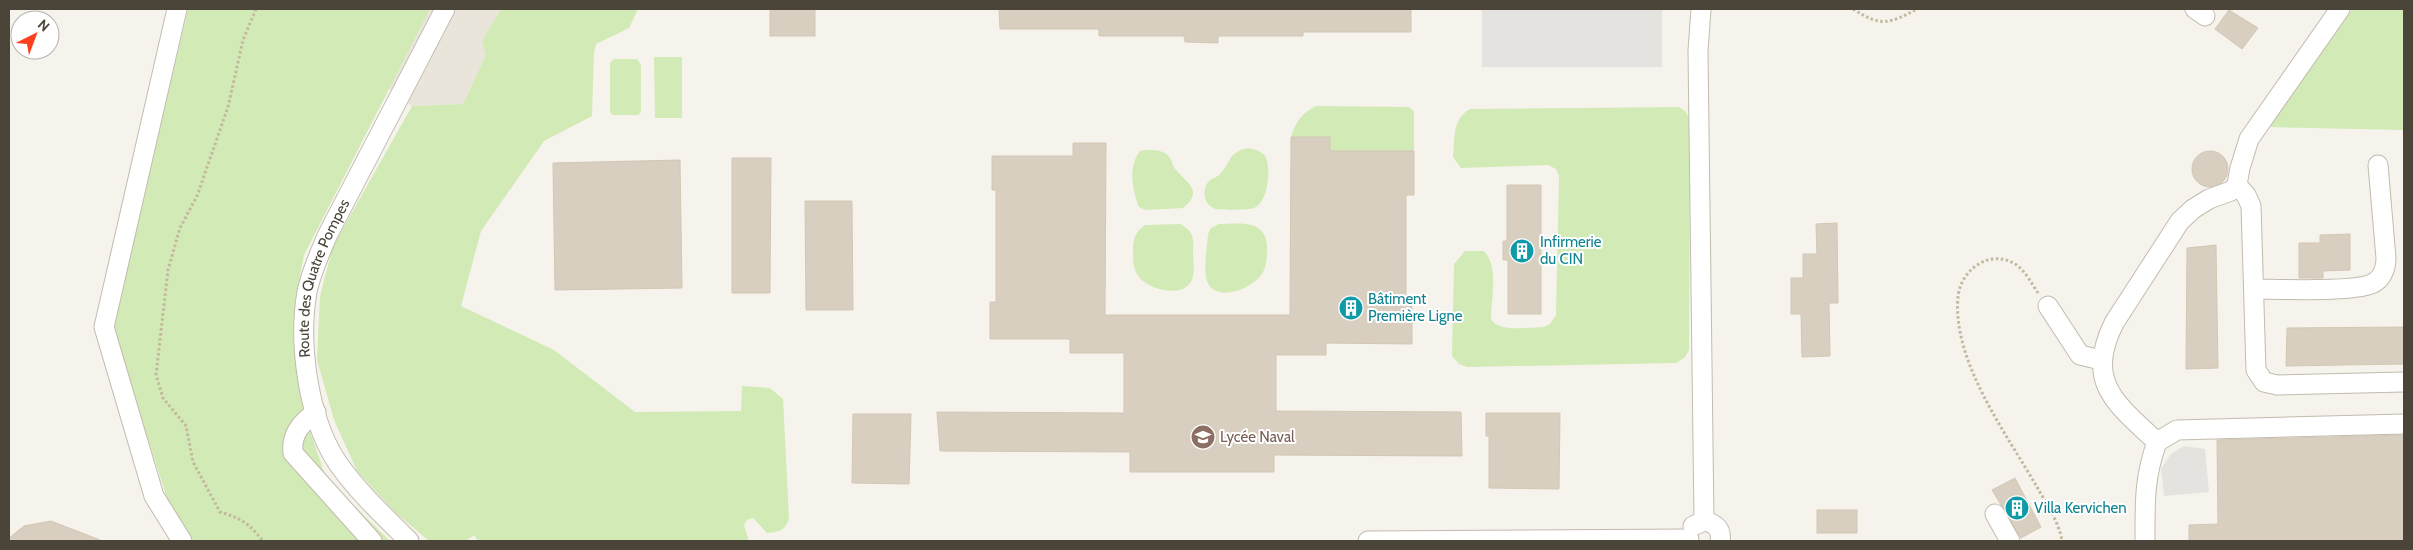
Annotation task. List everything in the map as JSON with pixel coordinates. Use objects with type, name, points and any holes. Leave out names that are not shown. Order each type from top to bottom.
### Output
[{"type":"street","points":[[177,9],[104,327],[154,496],[182,541]]},
{"type":"street","name":"Route des Quatre Pompes","points":[[409,541],[360,490],[336,460],[324,437],[316,412],[307,375],[304,342],[308,291],[314,269],[328,234],[445,9]]},
{"type":"street","points":[[1701,9],[1698,51],[1704,521]]},
{"type":"street","points":[[2156,442],[2111,395],[2104,382],[2101,360],[2102,348],[2114,323],[2180,221],[2209,199],[2231,191],[2237,185],[2249,139],[2340,9]]},
{"type":"street","points":[[2254,289],[2356,288],[2374,283],[2380,278],[2386,265],[2386,258],[2378,164]]},
{"type":"street","points":[[2237,185],[2246,194],[2251,206],[2256,370],[2264,382],[2277,385],[2404,382]]},
{"type":"street","points":[[2048,306],[2080,355],[2101,360]]},
{"type":"street","points":[[316,412],[297,429],[294,437],[293,453],[372,541]]},
{"type":"street","points":[[2145,541],[2145,482],[2156,442],[2177,430],[2404,424]]},
{"type":"street","points":[[1996,514],[2010,541]]},
{"type":"street","points":[[1368,541],[1689,540],[1689,534],[1694,525],[1704,521],[1714,524],[1718,528],[1720,541]]},
{"type":"path","points":[[256,9],[244,40],[228,108],[196,196],[180,228],[168,270],[156,374],[163,398],[186,426],[193,462],[220,512],[241,518],[251,525],[263,541]]},
{"type":"path","points":[[1853,9],[1872,22],[1896,20],[1917,9]]},
{"type":"path","points":[[2048,306],[2016,264],[2000,258],[1982,261],[1965,274],[1958,296],[1958,322],[1970,370],[2044,500],[2060,532],[2062,541]]},
{"type":"shaded area","points":[[430,9],[501,9],[483,41],[486,55],[463,104],[412,106],[388,88]]},
{"type":"shaded area","points":[[1482,9],[1662,9],[1662,67],[1482,67]]},
{"type":"shaded area","points":[[2184,446],[2205,449],[2209,492],[2164,496],[2161,469],[2171,454]]},
{"type":"green space","points":[[188,9],[430,9],[304,255],[295,302],[293,340],[306,419],[326,478],[390,541],[194,541],[170,507],[112,328]]},
{"type":"green space","points":[[501,9],[638,9],[629,28],[596,44],[594,52],[592,116],[544,141],[481,231],[461,306],[554,350],[635,412],[741,411],[742,386],[770,388],[783,399],[789,518],[782,530],[767,533],[753,518],[747,520],[744,525],[749,541],[478,541],[474,535],[466,541],[429,541],[396,513],[357,471],[334,420],[317,360],[320,296],[333,246],[412,106],[463,104],[486,55],[482,41]]},
{"type":"green space","points":[[2352,9],[2404,9],[2404,130],[2269,127]]},
{"type":"green space","points":[[654,57],[682,57],[682,118],[655,118]]},
{"type":"green space","points":[[614,59],[637,59],[641,65],[641,112],[638,115],[613,115],[610,112],[610,63]]},
{"type":"green space","points":[[1316,106],[1409,107],[1414,111],[1414,151],[1330,151],[1330,137],[1291,137],[1300,118]]},
{"type":"green space","points":[[1679,107],[1686,112],[1690,121],[1689,350],[1685,357],[1676,363],[1467,367],[1459,364],[1452,356],[1454,264],[1465,251],[1484,251],[1489,257],[1493,274],[1491,319],[1495,323],[1507,328],[1544,327],[1550,324],[1556,315],[1559,176],[1556,169],[1548,165],[1461,168],[1453,157],[1455,130],[1464,113],[1470,109]]},
{"type":"green space","points":[[1248,148],[1262,153],[1267,161],[1268,176],[1263,199],[1259,205],[1251,209],[1223,210],[1212,207],[1205,197],[1205,189],[1210,180],[1223,171],[1236,153]]},
{"type":"green space","points":[[1140,151],[1160,151],[1167,154],[1175,169],[1192,188],[1192,197],[1183,208],[1146,210],[1139,207],[1132,178],[1136,157]]},
{"type":"green space","points":[[1180,224],[1191,233],[1193,240],[1194,268],[1192,280],[1185,288],[1172,291],[1149,285],[1139,277],[1134,268],[1133,246],[1135,236],[1145,225]]},
{"type":"green space","points":[[1219,224],[1241,224],[1257,227],[1264,234],[1266,240],[1266,261],[1262,274],[1249,285],[1232,292],[1223,293],[1215,291],[1209,286],[1206,277],[1205,261],[1208,234],[1211,228]]},
{"type":"building","points":[[770,9],[815,9],[815,36],[770,36]]},
{"type":"building","points":[[999,9],[1411,9],[1411,32],[1303,32],[1303,36],[1218,36],[1218,43],[1185,42],[1184,36],[1099,36],[1099,29],[1000,29]]},
{"type":"building","points":[[2229,10],[2258,28],[2242,49],[2215,29]]},
{"type":"building","name":"Bâtiment Première Ligne","points":[[1291,137],[1330,137],[1330,151],[1414,151],[1414,195],[1406,195],[1406,302],[1412,302],[1412,344],[1326,343],[1326,355],[1276,355],[1276,411],[1461,412],[1462,456],[1274,455],[1274,472],[1130,472],[1130,452],[940,451],[937,412],[1124,413],[1124,353],[1070,353],[1070,339],[990,339],[990,302],[996,302],[996,190],[992,190],[992,156],[1073,156],[1073,143],[1106,143],[1105,315],[1290,315]]},
{"type":"building","points":[[2210,151],[2217,152],[2223,156],[2227,162],[2227,176],[2223,182],[2217,186],[2210,187],[2203,186],[2197,182],[2193,176],[2192,169],[2193,162],[2197,156],[2203,152]]},
{"type":"building","points":[[732,158],[771,158],[770,293],[732,293]]},
{"type":"building","points":[[680,160],[682,288],[555,290],[553,163]]},
{"type":"building","name":"Infirmerie du CIN","points":[[1507,185],[1541,185],[1541,314],[1508,314],[1508,260],[1503,260],[1503,241],[1507,241]]},
{"type":"building","points":[[805,201],[852,201],[853,310],[806,310]]},
{"type":"building","points":[[1837,223],[1838,303],[1829,303],[1830,356],[1802,357],[1801,314],[1791,314],[1791,278],[1803,278],[1803,254],[1817,254],[1816,224]]},
{"type":"building","points":[[2350,234],[2350,270],[2323,271],[2323,278],[2299,278],[2299,243],[2320,243],[2320,235]]},
{"type":"building","points":[[2216,245],[2218,368],[2186,369],[2187,248]]},
{"type":"building","points":[[2404,327],[2404,364],[2286,366],[2287,328]]},
{"type":"building","points":[[1486,413],[1560,413],[1559,489],[1489,488],[1489,436],[1486,436]]},
{"type":"building","points":[[853,414],[911,414],[909,484],[852,483]]},
{"type":"building","points":[[2404,435],[2404,541],[2189,541],[2189,525],[2218,524],[2217,440]]},
{"type":"building","name":"Villa Kervichen","points":[[2015,478],[2041,527],[2021,538],[1992,490]]},
{"type":"building","points":[[1817,510],[1857,510],[1857,533],[1817,533]]},
{"type":"building","points":[[51,521],[100,541],[9,541],[9,538],[24,526]]},
{"type":"place","name":"Infirmerie du CIN","points":[[1522,251]]},
{"type":"place","name":"Bâtiment Première Ligne","points":[[1351,308]]},
{"type":"place","name":"Lycée Naval","points":[[1203,437]]},
{"type":"place","name":"Villa Kervichen","points":[[2017,508]]}]
